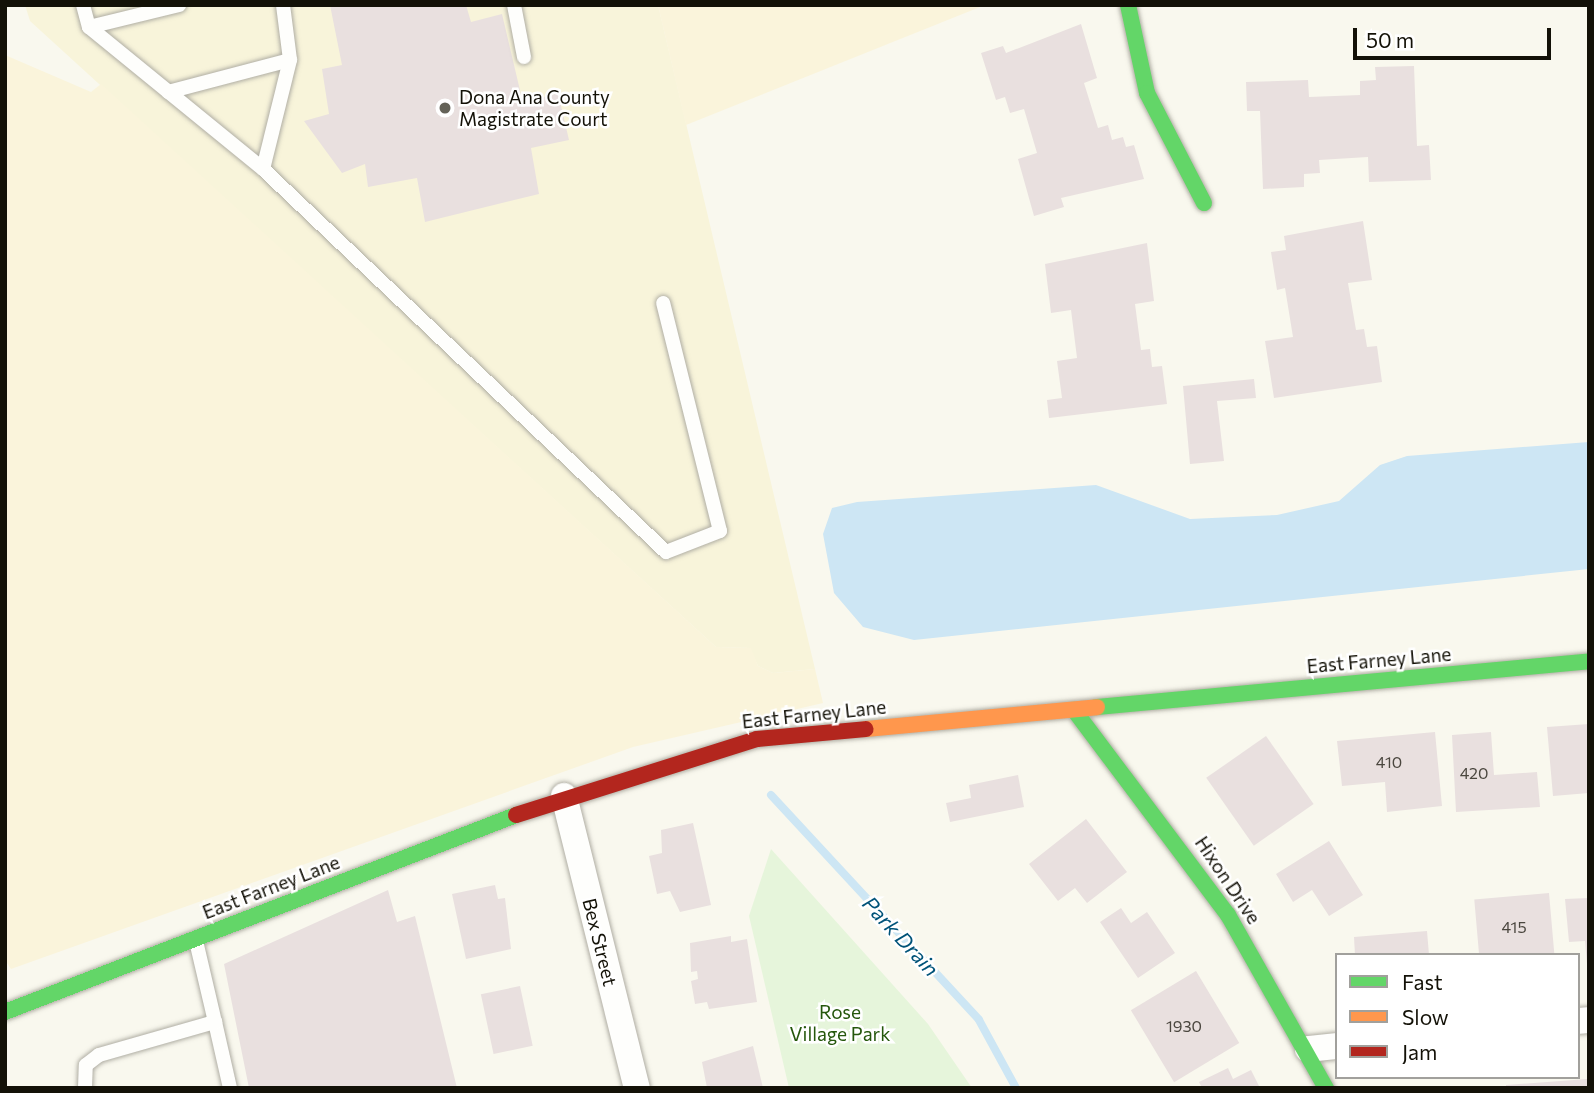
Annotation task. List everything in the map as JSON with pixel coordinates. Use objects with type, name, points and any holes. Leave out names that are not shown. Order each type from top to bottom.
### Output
[{"type":"street","points":[[1128,5],[1147,93],[1204,203]]},
{"type":"street","name":"East Farney Lane","points":[[5,1012],[564,796],[757,739],[1589,661]]},
{"type":"street","name":"Hixon Drive","points":[[1074,710],[1228,915],[1308,1049],[1326,1088]]},
{"type":"street","name":"Bex Street","points":[[564,796],[637,1088]]},
{"type":"street","points":[[1308,1049],[1335,1046]]},
{"type":"lane","points":[[83,5],[89,27],[263,169],[666,552],[720,531],[663,303]]},
{"type":"lane","points":[[89,27],[179,5]]},
{"type":"lane","points":[[263,169],[290,60],[282,5]]},
{"type":"lane","points":[[514,5],[524,57]]},
{"type":"lane","points":[[168,92],[290,60]]},
{"type":"lane","points":[[196,938],[230,1088]]},
{"type":"lane","points":[[85,1088],[86,1065],[99,1055],[215,1023]]},
{"type":"shaded area","points":[[25,5],[658,5],[815,669],[773,673],[758,666],[750,648],[716,647],[30,21]]},
{"type":"green space","name":"Rose Village Park","points":[[771,849],[928,1024],[972,1088],[789,1088],[749,916]]},
{"type":"sand","points":[[658,5],[985,5],[686,125]]},
{"type":"sand","points":[[5,55],[91,92],[101,84],[716,647],[751,648],[758,666],[773,673],[815,669],[823,703],[633,747],[11,969],[5,960]]},
{"type":"water","points":[[1589,442],[1589,569],[914,640],[863,627],[834,593],[823,534],[832,508],[857,502],[1096,485],[1190,519],[1277,515],[1339,501],[1380,465],[1407,456]]},
{"type":"building","name":"Dona Ana County Magistrate Court","points":[[330,5],[466,5],[471,22],[502,14],[523,103],[558,93],[569,140],[531,148],[539,194],[425,222],[417,178],[368,187],[365,164],[342,173],[304,121],[329,114],[322,69],[342,65]]},
{"type":"building","points":[[1081,24],[1097,78],[1084,83],[1098,128],[1108,125],[1112,140],[1123,137],[1126,147],[1134,145],[1144,179],[1061,198],[1064,207],[1034,216],[1018,159],[1037,153],[1024,109],[1010,113],[1005,97],[996,100],[981,53],[1003,46],[1006,53]]},
{"type":"building","points":[[1414,66],[1417,146],[1429,145],[1431,180],[1369,182],[1368,157],[1319,160],[1320,173],[1304,174],[1304,187],[1263,189],[1260,111],[1247,111],[1246,82],[1308,80],[1309,97],[1360,95],[1360,81],[1376,80],[1375,67]]},
{"type":"building","points":[[1363,221],[1372,280],[1348,283],[1356,330],[1364,329],[1367,347],[1377,346],[1382,382],[1274,398],[1265,341],[1293,337],[1285,288],[1277,290],[1271,252],[1286,250],[1284,236]]},
{"type":"building","points":[[1147,243],[1154,301],[1135,304],[1141,350],[1150,349],[1152,367],[1162,366],[1167,404],[1049,418],[1047,400],[1062,398],[1057,361],[1077,358],[1071,310],[1051,313],[1045,264]]},
{"type":"building","points":[[1254,379],[1256,398],[1217,401],[1224,461],[1190,464],[1183,386]]},
{"type":"building","points":[[1589,724],[1589,793],[1553,796],[1547,727]]},
{"type":"building","points":[[1435,732],[1442,806],[1387,812],[1385,782],[1342,786],[1337,741]]},
{"type":"building","points":[[1491,732],[1494,775],[1537,772],[1540,807],[1456,812],[1452,735]]},
{"type":"building","points":[[1266,736],[1314,804],[1254,846],[1206,778]]},
{"type":"building","points":[[1018,775],[1024,807],[950,822],[946,803],[971,798],[969,785]]},
{"type":"building","points":[[1086,819],[1127,872],[1087,903],[1075,888],[1058,901],[1029,864]]},
{"type":"building","points":[[693,823],[711,905],[680,912],[670,891],[657,894],[649,856],[662,853],[661,830]]},
{"type":"building","points":[[1329,841],[1363,895],[1329,916],[1312,890],[1293,902],[1276,874]]},
{"type":"building","points":[[495,885],[498,899],[505,898],[511,949],[466,959],[452,894]]},
{"type":"building","points":[[388,890],[397,922],[415,916],[457,1088],[249,1088],[224,964]]},
{"type":"building","points":[[1549,893],[1554,953],[1479,953],[1474,900]]},
{"type":"building","points":[[1589,898],[1587,964],[1585,941],[1569,942],[1565,899]]},
{"type":"building","points":[[1121,908],[1131,923],[1147,912],[1175,953],[1138,978],[1100,922]]},
{"type":"building","points":[[1427,931],[1429,953],[1355,953],[1354,937]]},
{"type":"building","points":[[731,936],[731,942],[747,939],[757,1002],[709,1009],[707,1002],[695,1004],[691,981],[698,979],[697,971],[691,972],[690,943]]},
{"type":"building","points":[[1196,971],[1239,1043],[1174,1082],[1131,1010]]},
{"type":"building","points":[[520,986],[533,1046],[494,1054],[481,994]]},
{"type":"building","points":[[753,1046],[763,1088],[707,1088],[702,1062]]},
{"type":"building","points":[[1228,1068],[1233,1079],[1251,1070],[1260,1088],[1202,1088],[1199,1082]]},
{"type":"building","points":[[1587,1079],[1588,1088],[1506,1088],[1506,1085]]},
{"type":"waterway","name":"Park Drain","points":[[771,795],[979,1020],[1016,1088]]},
{"type":"traffic: fast","points":[[1128,5],[1147,93],[1204,203]]},
{"type":"traffic: fast","points":[[1097,707],[1589,661]]},
{"type":"traffic: fast","points":[[1074,710],[1228,915],[1326,1088]]},
{"type":"traffic: fast","points":[[5,1012],[516,815]]},
{"type":"traffic: slow","points":[[866,729],[1097,707]]},
{"type":"traffic: jam","points":[[516,815],[757,739],[866,729]]},
{"type":"place","name":"Dona Ana County Magistrate Court","points":[[445,108]]}]
